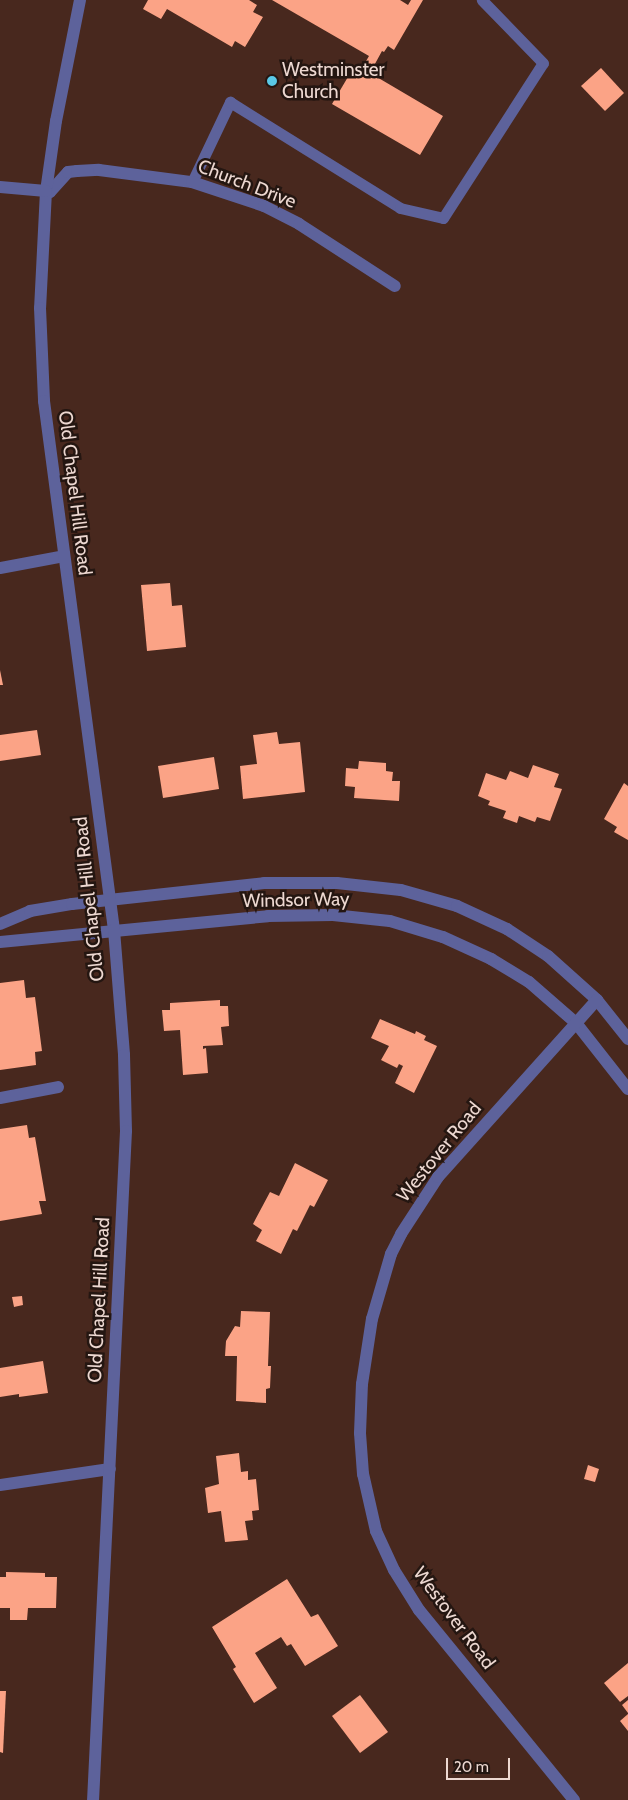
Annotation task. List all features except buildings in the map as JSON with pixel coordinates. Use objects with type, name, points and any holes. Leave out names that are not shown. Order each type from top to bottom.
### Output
[{"type":"street","name":"Old Chapel Hill Road","points":[[80,0],[59,103],[46,191],[40,308],[44,391],[114,930],[124,1055],[126,1131],[93,1800]]},
{"type":"street","name":"Church Drive","points":[[46,191],[50,192],[68,172],[99,170],[192,182],[264,206],[300,224],[395,286]]},
{"type":"street","points":[[0,187],[46,191]]},
{"type":"street","points":[[0,568],[64,556]]},
{"type":"street","name":"Windsor Way","points":[[0,924],[30,911],[110,899],[264,883],[337,883],[401,890],[457,906],[507,930],[548,956],[597,1000],[628,1039]]},
{"type":"street","name":"Windsor Way","points":[[0,942],[268,916],[333,915],[390,921],[443,937],[491,959],[529,982],[576,1023],[628,1089]]},
{"type":"street","name":"Westover Road","points":[[574,1800],[419,1610],[394,1570],[376,1531],[363,1474],[360,1434],[362,1384],[372,1319],[391,1254],[401,1234],[438,1178],[597,1000]]},
{"type":"street","points":[[0,1098],[58,1087]]},
{"type":"street","points":[[0,1485],[110,1469]]},
{"type":"lane","points":[[192,182],[230,102],[400,208],[443,218],[543,63],[482,0]]},
{"type":"place","name":"Westminster Church","points":[[272,81]]}]
